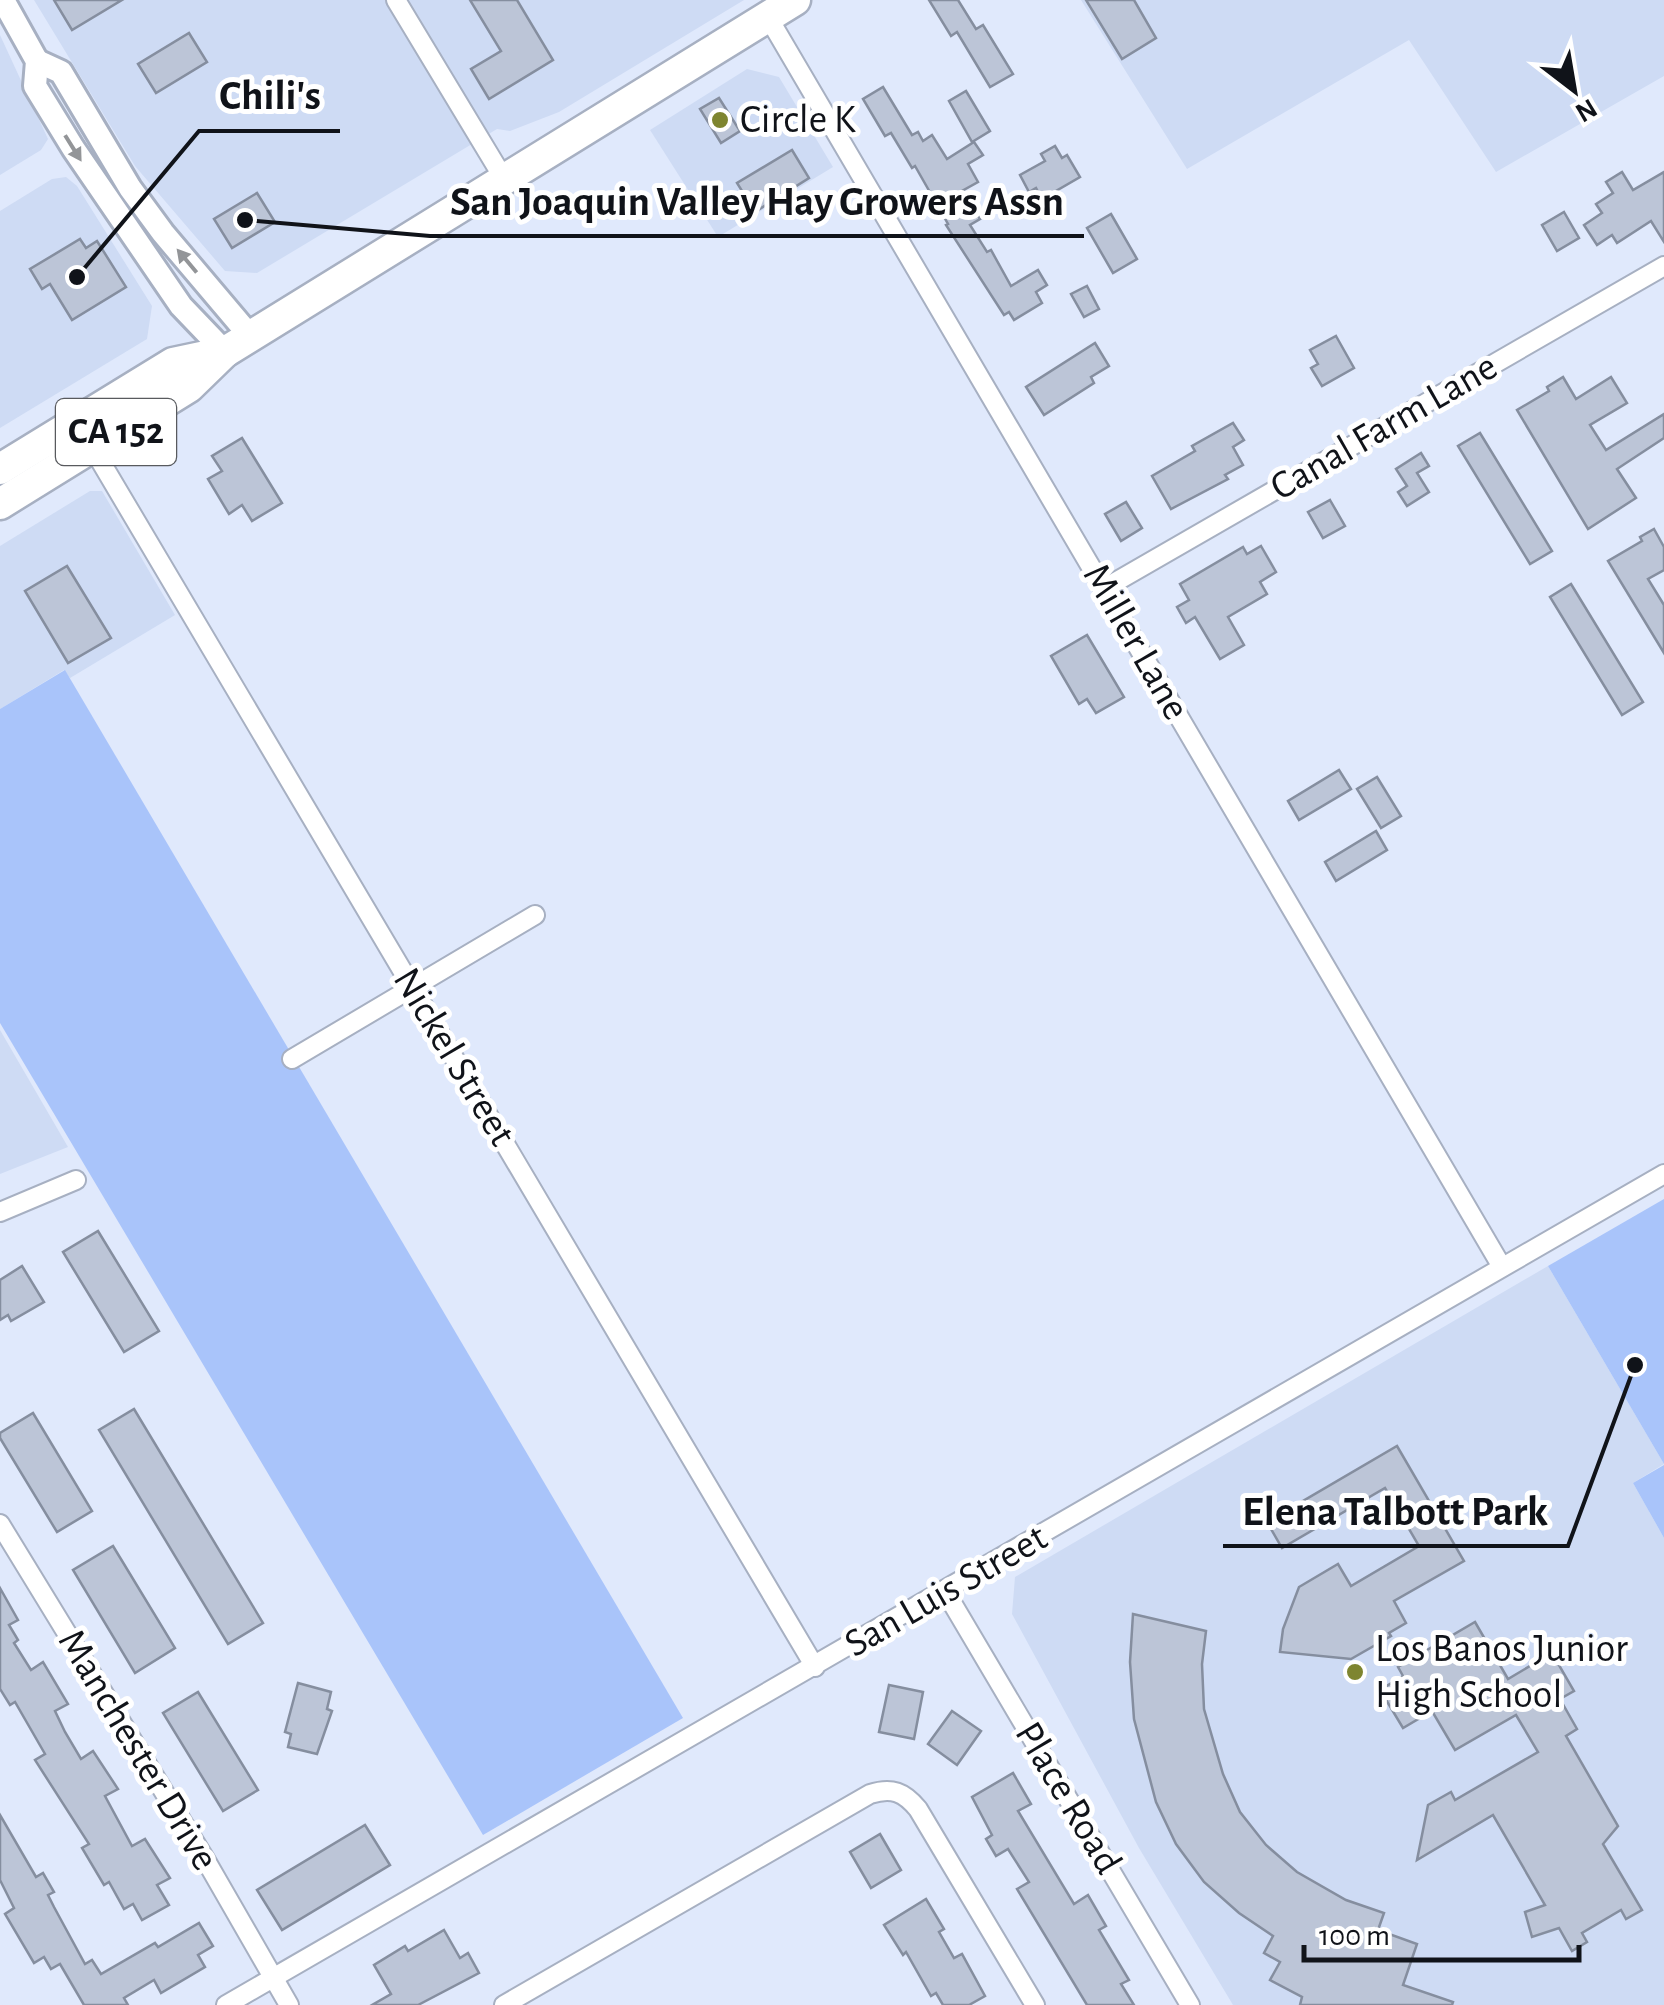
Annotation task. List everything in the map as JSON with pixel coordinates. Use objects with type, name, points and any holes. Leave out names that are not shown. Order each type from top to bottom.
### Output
[{"type":"highway","name":"CA 152","points":[[0,504],[189,387],[238,344],[796,0]]},
{"type":"highway","name":"CA 152","points":[[0,469],[172,363],[238,344]]},
{"type":"street","points":[[3,0],[37,61],[35,86],[114,212],[181,306],[238,344]]},
{"type":"street","points":[[396,0],[504,179]]},
{"type":"street","name":"Miller Lane","points":[[768,17],[1502,1267]]},
{"type":"street","points":[[37,61],[61,72],[130,188],[238,344]]},
{"type":"street","name":"Canal Farm Lane","points":[[1104,588],[1664,266]]},
{"type":"street","name":"Nickel Street","points":[[92,447],[815,1667]]},
{"type":"street","points":[[292,1059],[534,915]]},
{"type":"street","name":"San Luis Street","points":[[226,2005],[1664,1174]]},
{"type":"street","points":[[0,1212],[76,1180]]},
{"type":"street","name":"Manchester Drive","points":[[0,1524],[289,2005]]},
{"type":"street","name":"Place Road","points":[[945,1591],[1190,2005]]},
{"type":"street","points":[[504,2005],[884,1789],[896,1790],[918,1809],[1035,2005]]},
{"type":"shaded area","points":[[34,0],[744,0],[559,112],[510,131],[497,129],[257,273],[225,271],[135,166]]},
{"type":"shaded area","points":[[1081,0],[1664,0],[1664,76],[1496,172],[1409,40],[1187,169]]},
{"type":"shaded area","points":[[0,35],[48,139],[41,150],[0,175]]},
{"type":"shaded area","points":[[747,69],[779,77],[833,167],[718,237],[650,130]]},
{"type":"shaded area","points":[[66,177],[77,186],[152,306],[147,339],[0,428],[0,211],[52,179]]},
{"type":"shaded area","points":[[90,491],[102,491],[175,615],[70,678],[64,670],[0,709],[0,546]]},
{"type":"shaded area","points":[[65,670],[683,1718],[483,1835],[0,1023],[0,709]]},
{"type":"shaded area","points":[[0,1030],[68,1147],[0,1174]]},
{"type":"shaded area","points":[[1664,1199],[1664,1464],[1548,1266]]},
{"type":"shaded area","name":"Los Banos Junior High School","points":[[1548,1266],[1664,1464],[1633,1483],[1664,1538],[1664,2005],[1233,2005],[1139,1848],[1012,1614],[1015,1577]]},
{"type":"shaded area","points":[[1664,1465],[1664,1538],[1633,1483]]},
{"type":"building","points":[[54,0],[122,0],[72,30]]},
{"type":"building","points":[[470,0],[517,0],[553,60],[489,99],[471,69],[501,51]]},
{"type":"building","points":[[929,0],[958,0],[976,29],[983,25],[1013,74],[990,87],[957,32],[951,36]]},
{"type":"building","points":[[1086,0],[1134,0],[1156,38],[1122,59]]},
{"type":"building","points":[[189,33],[207,62],[156,93],[138,64]]},
{"type":"building","points":[[883,87],[912,135],[918,132],[923,141],[932,135],[947,159],[974,142],[983,155],[968,164],[978,182],[962,191],[980,219],[970,225],[987,252],[991,250],[1011,286],[1038,270],[1047,285],[1036,292],[1042,303],[1014,320],[1009,312],[1004,315],[946,225],[915,166],[912,168],[891,133],[885,136],[863,99]]},
{"type":"building","points":[[966,91],[990,131],[972,142],[949,101]]},
{"type":"building","points":[[719,98],[740,131],[721,143],[700,109]]},
{"type":"building","points":[[1055,146],[1062,158],[1067,155],[1080,177],[1042,199],[1036,188],[1029,192],[1020,175],[1045,161],[1041,154]]},
{"type":"building","points":[[792,150],[809,178],[755,212],[737,183]]},
{"type":"building","points":[[1622,172],[1633,190],[1664,172],[1664,242],[1651,221],[1617,243],[1612,235],[1597,245],[1584,225],[1602,213],[1596,204],[1613,193],[1606,182]]},
{"type":"building","points":[[257,193],[275,222],[232,248],[214,219]]},
{"type":"building","points":[[1564,212],[1579,238],[1557,251],[1542,225]]},
{"type":"building","points":[[1111,214],[1137,259],[1113,273],[1087,228]]},
{"type":"building","points":[[80,239],[86,248],[97,241],[126,287],[72,320],[50,284],[42,289],[30,269]]},
{"type":"building","points":[[1087,286],[1099,309],[1084,317],[1071,294]]},
{"type":"building","points":[[1336,336],[1354,368],[1322,386],[1311,368],[1318,364],[1310,350]]},
{"type":"building","points":[[1095,343],[1109,366],[1091,377],[1094,383],[1044,415],[1026,387]]},
{"type":"building","points":[[1563,377],[1576,399],[1611,377],[1627,403],[1590,425],[1606,450],[1664,414],[1664,438],[1617,469],[1636,498],[1588,529],[1517,410],[1549,391],[1547,387]]},
{"type":"building","points":[[1233,423],[1244,440],[1233,447],[1243,465],[1225,475],[1228,479],[1171,509],[1152,476],[1195,451],[1192,446]]},
{"type":"building","points":[[1480,433],[1552,551],[1530,564],[1458,446]]},
{"type":"building","points":[[242,438],[282,503],[252,521],[242,505],[229,514],[208,479],[222,471],[212,456]]},
{"type":"building","points":[[1421,453],[1429,466],[1417,473],[1429,492],[1407,506],[1398,492],[1407,486],[1396,469]]},
{"type":"building","points":[[1330,500],[1345,526],[1323,538],[1308,512]]},
{"type":"building","points":[[1126,502],[1142,528],[1121,541],[1105,514]]},
{"type":"building","points":[[1654,529],[1664,547],[1664,570],[1648,579],[1664,605],[1664,653],[1608,561]]},
{"type":"building","points":[[1261,546],[1276,572],[1260,582],[1267,594],[1228,617],[1244,645],[1220,659],[1195,617],[1186,623],[1177,607],[1189,600],[1180,584],[1243,547],[1247,554]]},
{"type":"building","points":[[67,566],[111,638],[68,663],[25,591]]},
{"type":"building","points":[[1571,584],[1643,702],[1622,715],[1550,597]]},
{"type":"building","points":[[1087,635],[1124,697],[1096,713],[1087,699],[1079,704],[1051,656]]},
{"type":"building","points":[[1339,770],[1351,789],[1299,820],[1288,801]]},
{"type":"building","points":[[1377,777],[1401,816],[1381,828],[1357,789]]},
{"type":"building","points":[[1376,831],[1387,850],[1336,881],[1325,862]]},
{"type":"building","points":[[98,1231],[159,1331],[124,1352],[63,1252]]},
{"type":"building","points":[[22,1266],[44,1302],[11,1321],[8,1315],[0,1320],[0,1280]]},
{"type":"building","points":[[134,1409],[263,1623],[228,1644],[99,1430]]},
{"type":"building","points":[[33,1413],[92,1511],[57,1532],[0,1438],[0,1433]]},
{"type":"building","points":[[1397,1446],[1464,1561],[1394,1601],[1406,1623],[1351,1659],[1280,1652],[1283,1629],[1299,1587],[1338,1564],[1351,1586],[1419,1546],[1385,1488],[1282,1548],[1267,1522]]},
{"type":"building","points":[[113,1546],[175,1648],[135,1673],[73,1570]]},
{"type":"building","points":[[0,1588],[18,1620],[9,1625],[18,1640],[14,1643],[31,1670],[43,1662],[68,1704],[55,1711],[65,1732],[81,1759],[93,1751],[118,1789],[105,1796],[132,1846],[145,1839],[170,1878],[157,1885],[169,1905],[142,1920],[133,1904],[124,1909],[109,1882],[104,1885],[82,1848],[89,1844],[35,1760],[45,1754],[15,1702],[10,1705],[0,1689]]},
{"type":"building","points":[[1133,1614],[1206,1631],[1202,1664],[1204,1709],[1223,1774],[1240,1812],[1266,1845],[1297,1872],[1346,1900],[1384,1913],[1378,1930],[1417,1944],[1403,1985],[1453,2002],[1452,2005],[1300,2005],[1302,1997],[1270,1980],[1280,1962],[1264,1953],[1273,1936],[1204,1882],[1176,1844],[1156,1802],[1134,1719],[1130,1662]]},
{"type":"building","points":[[1475,1622],[1508,1679],[1552,1653],[1574,1691],[1560,1699],[1577,1729],[1566,1736],[1618,1826],[1603,1844],[1642,1910],[1626,1919],[1621,1910],[1582,1933],[1587,1942],[1572,1951],[1559,1928],[1532,1937],[1525,1912],[1545,1905],[1493,1815],[1417,1860],[1428,1805],[1451,1792],[1455,1800],[1538,1752],[1516,1715],[1455,1750],[1432,1711],[1403,1728],[1380,1690],[1403,1676],[1398,1667]]},
{"type":"building","points":[[298,1683],[331,1692],[327,1709],[332,1711],[317,1754],[288,1747],[291,1734],[285,1732]]},
{"type":"building","points":[[889,1685],[923,1692],[914,1739],[879,1732]]},
{"type":"building","points":[[198,1692],[258,1790],[223,1811],[163,1713]]},
{"type":"building","points":[[952,1711],[981,1731],[957,1765],[928,1744]]},
{"type":"building","points":[[1013,1773],[1031,1804],[1018,1811],[1074,1904],[1088,1895],[1106,1926],[1099,1930],[1129,1980],[1121,1984],[1134,2005],[1087,2005],[1017,1889],[1029,1882],[1008,1849],[996,1856],[986,1839],[992,1835],[972,1797]]},
{"type":"building","points":[[0,1815],[36,1877],[43,1873],[54,1892],[48,1895],[85,1964],[92,1960],[101,1974],[199,1923],[213,1946],[198,1955],[205,1967],[161,1993],[154,1980],[124,1998],[128,2005],[84,2005],[60,1964],[51,1969],[44,1957],[34,1963],[5,1914],[14,1908],[0,1880]]},
{"type":"building","points":[[365,1825],[390,1865],[282,1930],[257,1890]]},
{"type":"building","points":[[880,1834],[901,1870],[871,1888],[850,1852]]},
{"type":"building","points":[[926,1899],[944,1929],[939,1932],[954,1958],[962,1954],[985,1996],[969,2005],[943,2005],[936,1993],[931,1996],[906,1952],[903,1955],[884,1925]]},
{"type":"building","points":[[444,1930],[460,1958],[468,1953],[479,1973],[418,2005],[372,2005],[391,1994],[374,1965],[405,1946],[408,1951]]},
{"type":"place","name":"Circle K","points":[[720,120]]},
{"type":"place","name":"San Joaquin Valley Hay Growers Assn","points":[[245,220]]},
{"type":"place","name":"Chili's","points":[[77,277]]},
{"type":"place","name":"Elena Talbott Park","points":[[1635,1365]]},
{"type":"place","name":"Los Banos Junior High School","points":[[1355,1672]]}]
